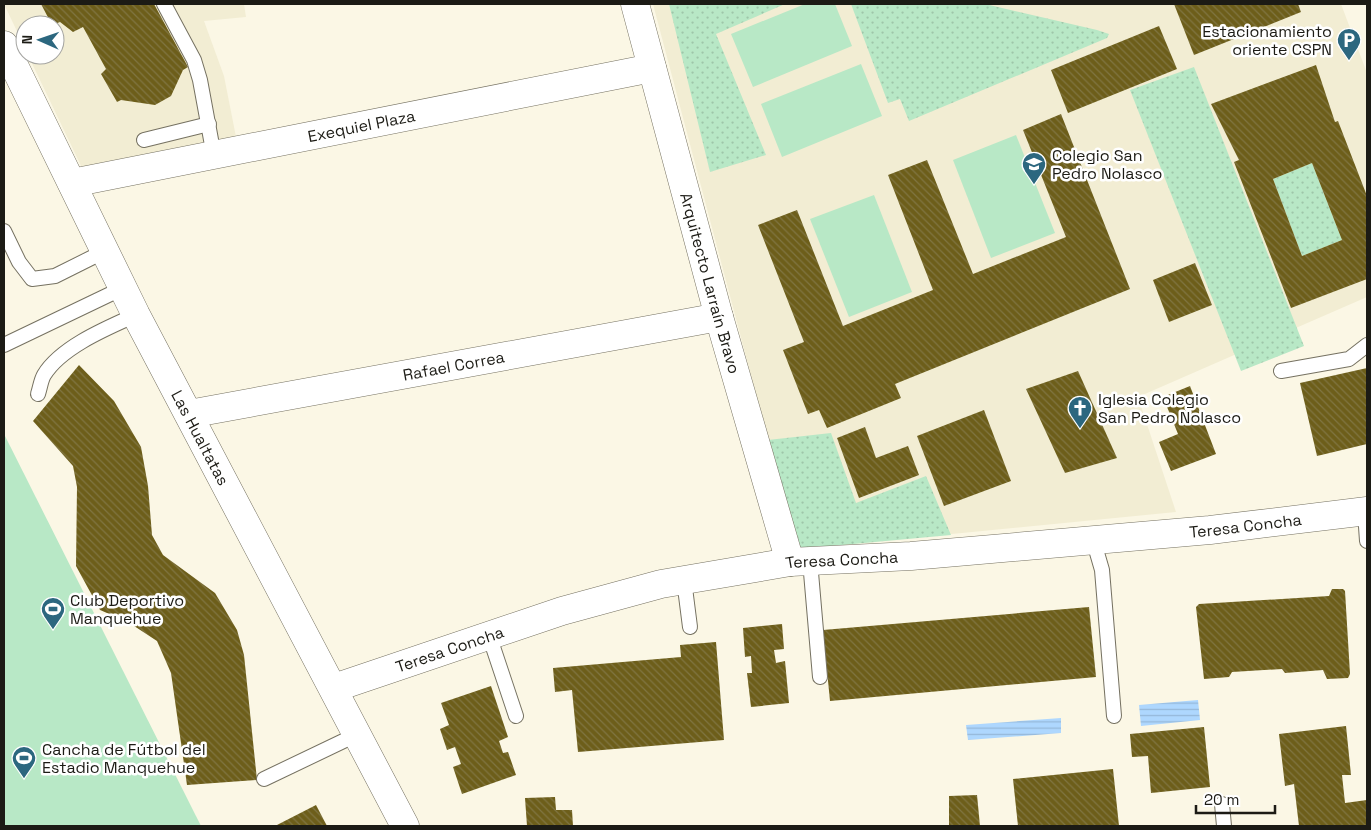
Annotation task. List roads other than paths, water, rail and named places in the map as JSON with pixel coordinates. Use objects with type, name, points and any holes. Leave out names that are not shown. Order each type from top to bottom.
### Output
[{"type":"street","name":"Arquitecto Larraín Bravo","points":[[635,4],[718,317],[800,561]]},
{"type":"street","name":"Las Hualtatas","points":[[4,46],[136,315],[405,826]]},
{"type":"street","name":"Exequiel Plaza","points":[[72,183],[652,68]]},
{"type":"street","name":"Rafael Correa","points":[[189,414],[718,317]]},
{"type":"street","name":"Teresa Concha","points":[[334,688],[562,610],[684,580],[800,561],[911,556],[1210,530],[1366,512]]},
{"type":"lane","points":[[164,4],[194,60],[200,80],[214,156]]},
{"type":"lane","points":[[144,140],[208,124]]},
{"type":"lane","points":[[4,231],[19,262],[32,279],[55,276],[105,251]]},
{"type":"lane","points":[[4,345],[123,288]]},
{"type":"lane","points":[[38,394],[42,377],[50,367],[101,331],[136,315]]},
{"type":"lane","points":[[1281,371],[1349,359],[1367,344]]},
{"type":"lane","points":[[1366,512],[1367,541]]},
{"type":"lane","points":[[1094,539],[1102,570],[1114,716]]},
{"type":"lane","points":[[800,561],[820,677]]},
{"type":"lane","points":[[684,580],[690,628]]},
{"type":"lane","points":[[489,635],[516,716]]},
{"type":"lane","points":[[264,780],[358,734]]},
{"type":"lane","points":[[1222,804],[1224,826]]},
{"type":"water","points":[[1198,700],[1200,720],[1141,726],[1139,705]]},
{"type":"water","points":[[1061,718],[1061,733],[968,740],[966,725]]},
{"type":"place","name":"Estacionamiento oriente CSPN","points":[[1349,61]]},
{"type":"place","name":"Colegio San Pedro Nolasco","points":[[1034,185]]},
{"type":"place","name":"Iglesia Colegio San Pedro Nolasco","points":[[1080,429]]},
{"type":"place","name":"Club Deportivo Manquehue","points":[[53,630]]},
{"type":"place","name":"Cancha de Fútbol del Estadio Manquehue","points":[[24,779]]}]
